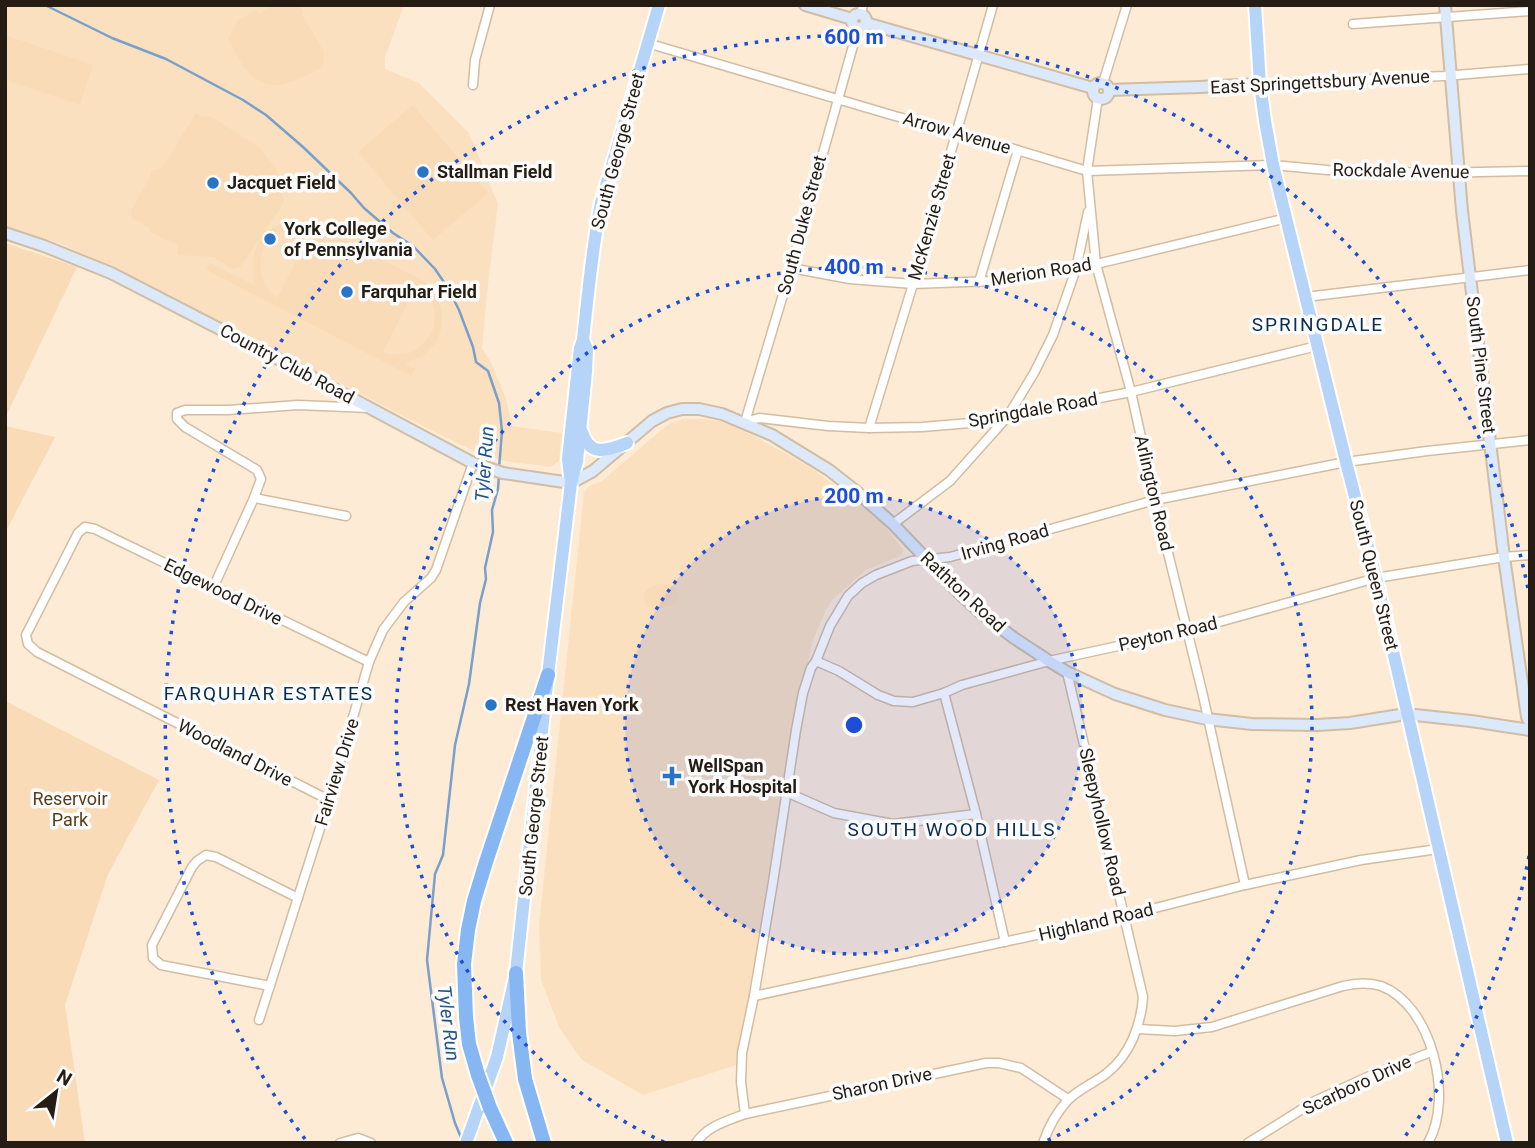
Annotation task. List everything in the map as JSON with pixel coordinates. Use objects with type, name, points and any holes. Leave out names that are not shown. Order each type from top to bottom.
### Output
[{"type":"highway","points":[[506,1143],[490,1108],[469,1044],[464,964],[474,901],[548,675]]},
{"type":"highway","points":[[516,973],[524,1079],[544,1143]]},
{"type":"main road","name":"South George Street","points":[[571,483],[568,460],[580,348],[601,203],[659,5]]},
{"type":"main road","name":"East Springettsbury Avenue","points":[[805,5],[860,18],[1101,90],[1260,84]]},
{"type":"main road","name":"South Queen Street","points":[[1255,5],[1260,84],[1273,165],[1376,578],[1507,1143]]},
{"type":"main road","name":"South Pine Street","points":[[1446,11],[1458,173],[1470,276],[1504,557],[1525,665],[1527,717],[1530,723]]},
{"type":"main road","name":"Country Club Road","points":[[5,233],[111,273],[473,463],[499,472],[571,483]]},
{"type":"main road","name":"South George Street","points":[[467,1141],[498,1058],[516,973],[548,675],[571,483],[581,428],[587,349],[583,340]]},
{"type":"main road","name":"Rathton Road","points":[[571,483],[593,471],[652,421],[667,413],[682,409],[699,409],[722,414],[772,435],[829,470],[893,524],[981,613],[1067,672],[1115,694],[1164,710],[1207,719],[1252,724],[1350,723],[1406,714],[1530,730]]},
{"type":"main road","points":[[581,428],[584,440],[593,449],[606,451],[627,443]]},
{"type":"street","points":[[473,85],[475,60],[490,5]]},
{"type":"street","name":"McKenzie Street","points":[[869,428],[993,5]]},
{"type":"street","name":"Arlington Road","points":[[1127,5],[1101,90],[1087,171],[1096,264],[1131,392],[1245,885]]},
{"type":"street","points":[[1353,24],[1446,11],[1530,11]]},
{"type":"street","name":"South Duke Street","points":[[745,422],[860,18]]},
{"type":"street","name":"Arrow Avenue","points":[[647,43],[1087,171],[1273,165]]},
{"type":"street","name":"East Springettsbury Avenue","points":[[1260,84],[1450,76],[1530,69]]},
{"type":"street","points":[[979,282],[1018,150]]},
{"type":"street","name":"Rockdale Avenue","points":[[1273,165],[1327,170],[1458,173],[1530,171]]},
{"type":"street","points":[[893,524],[950,481],[1008,416],[1053,335],[1076,269],[1090,202]]},
{"type":"street","name":"Merion Road","points":[[791,268],[849,279],[913,284],[979,282],[1076,269],[1287,218]]},
{"type":"street","points":[[1306,297],[1530,270]]},
{"type":"street","name":"Springdale Road","points":[[745,422],[759,418],[869,428],[970,423],[1131,392],[1317,346]]},
{"type":"street","points":[[213,588],[261,479],[257,470],[185,428],[177,419],[177,413],[185,410],[298,405],[373,409]]},
{"type":"street","name":"Irving Road","points":[[744,1114],[742,1053],[754,996],[803,693],[830,626],[855,589],[876,575],[912,561],[950,557],[1154,500],[1346,462],[1530,440]]},
{"type":"street","name":"Fairview Drive","points":[[259,1020],[329,800],[369,663],[383,630],[404,602],[431,578],[436,570],[473,463]]},
{"type":"street","points":[[254,498],[346,516]]},
{"type":"street","name":"Edgewood Drive","points":[[78,533],[85,527],[94,529],[369,663]]},
{"type":"street","name":"Woodland Drive","points":[[78,533],[26,635],[28,644],[37,652],[329,800]]},
{"type":"street","name":"Peyton Road","points":[[816,661],[839,671],[878,695],[894,701],[913,702],[962,685],[1049,661],[1187,631],[1376,578],[1530,555]]},
{"type":"street","name":"Sleepyhollow Road","points":[[1043,1143],[1057,1114],[1068,1100],[1109,1072],[1125,1052],[1138,1029],[1143,997],[1067,672]]},
{"type":"street","points":[[944,693],[976,814],[1005,942]]},
{"type":"street","points":[[786,792],[834,813],[893,824],[976,814]]},
{"type":"street","name":"Highland Road","points":[[754,996],[1124,916],[1245,885],[1361,860],[1438,849]]},
{"type":"street","points":[[270,986],[161,965],[152,958],[152,945],[192,867],[206,855],[216,857],[298,898]]},
{"type":"street","points":[[1138,1029],[1175,1031],[1212,1027],[1343,986],[1360,983],[1381,986],[1402,1000],[1416,1018],[1437,1069],[1440,1088],[1436,1123],[1429,1140]]},
{"type":"street","name":"Scarboro Drive","points":[[1248,1143],[1315,1101],[1431,1052]]},
{"type":"street","name":"Sharon Drive","points":[[696,1143],[712,1126],[744,1114],[986,1063],[1021,1068],[1068,1100]]},
{"type":"street","points":[[340,1143],[358,1138],[372,1143]]},
{"type":"shaded area","name":"York College of Pennsylvania","points":[[5,5],[404,5],[385,57],[385,69],[419,83],[469,133],[498,204],[482,349],[491,362],[506,399],[512,426],[562,433],[559,461],[550,467],[484,456],[119,270],[59,243],[5,226]]},
{"type":"shaded area","name":"WellSpan York Hospital","points":[[683,419],[719,421],[758,438],[811,468],[871,512],[903,550],[902,555],[866,570],[833,599],[813,640],[801,693],[743,1063],[643,1095],[582,1060],[560,1029],[541,980],[539,925],[584,492],[589,486],[602,481],[660,431]]},
{"type":"green space","points":[[274,5],[300,5],[304,12],[302,14],[324,52],[323,67],[295,81],[276,85],[257,80],[248,72],[228,39],[237,21],[256,10],[258,14]]},
{"type":"green space","points":[[5,35],[93,65],[80,105],[5,80]]},
{"type":"green space","name":"Stallman Field","points":[[413,105],[488,193],[433,240],[358,152]]},
{"type":"green space","name":"Jacquet Field","points":[[196,113],[202,117],[210,116],[259,147],[276,168],[284,203],[240,267],[233,269],[213,257],[177,255],[178,245],[149,231],[150,228],[132,218],[131,211],[150,174],[162,168]]},
{"type":"green space","name":"Farquhar Field","points":[[300,221],[318,226],[420,279],[435,294],[442,313],[440,333],[429,350],[405,363],[415,369],[411,376],[206,270],[210,263],[256,286],[253,264],[257,245],[262,237],[279,225]],"holes":[[[297,229],[311,232],[277,298],[262,278],[262,256],[273,238]],[[416,287],[428,296],[434,307],[435,320],[431,332],[424,343],[413,351],[399,354],[383,352]]]},
{"type":"green space","points":[[5,243],[77,267],[5,418]]},
{"type":"green space","points":[[5,426],[55,437],[5,533]]},
{"type":"green space","points":[[666,584],[677,589],[676,601],[663,607],[646,605],[643,597],[647,590],[655,585]]},
{"type":"green space","name":"Reservoir Park","points":[[5,701],[159,780],[108,874],[65,1005],[85,1143],[5,1143]]},
{"type":"waterway","name":"Tyler Run","points":[[45,5],[112,38],[166,59],[266,115],[303,147],[364,208],[413,246],[435,269],[448,288],[459,310],[476,362],[488,371],[499,403],[502,431],[499,469]]},
{"type":"waterway","name":"Tyler Run","points":[[462,1140],[442,1078],[427,960],[435,874],[443,855],[455,745],[469,684],[499,476]]},
{"type":"place","name":"Stallman Field","points":[[423,172]]},
{"type":"place","name":"Jacquet Field","points":[[213,183]]},
{"type":"place","name":"York College of Pennsylvania","points":[[270,239]]},
{"type":"place","name":"Farquhar Field","points":[[347,292]]},
{"type":"place","name":"Rest Haven York","points":[[491,705]]},
{"type":"place","name":"WellSpan York Hospital","points":[[672,776]]},
{"type":"district","name":"SPRINGDALE","points":[[1318,324]]},
{"type":"district","name":"FARQUHAR ESTATES","points":[[269,693]]},
{"type":"district","name":"SOUTH WOOD HILLS","points":[[952,829]]}]
